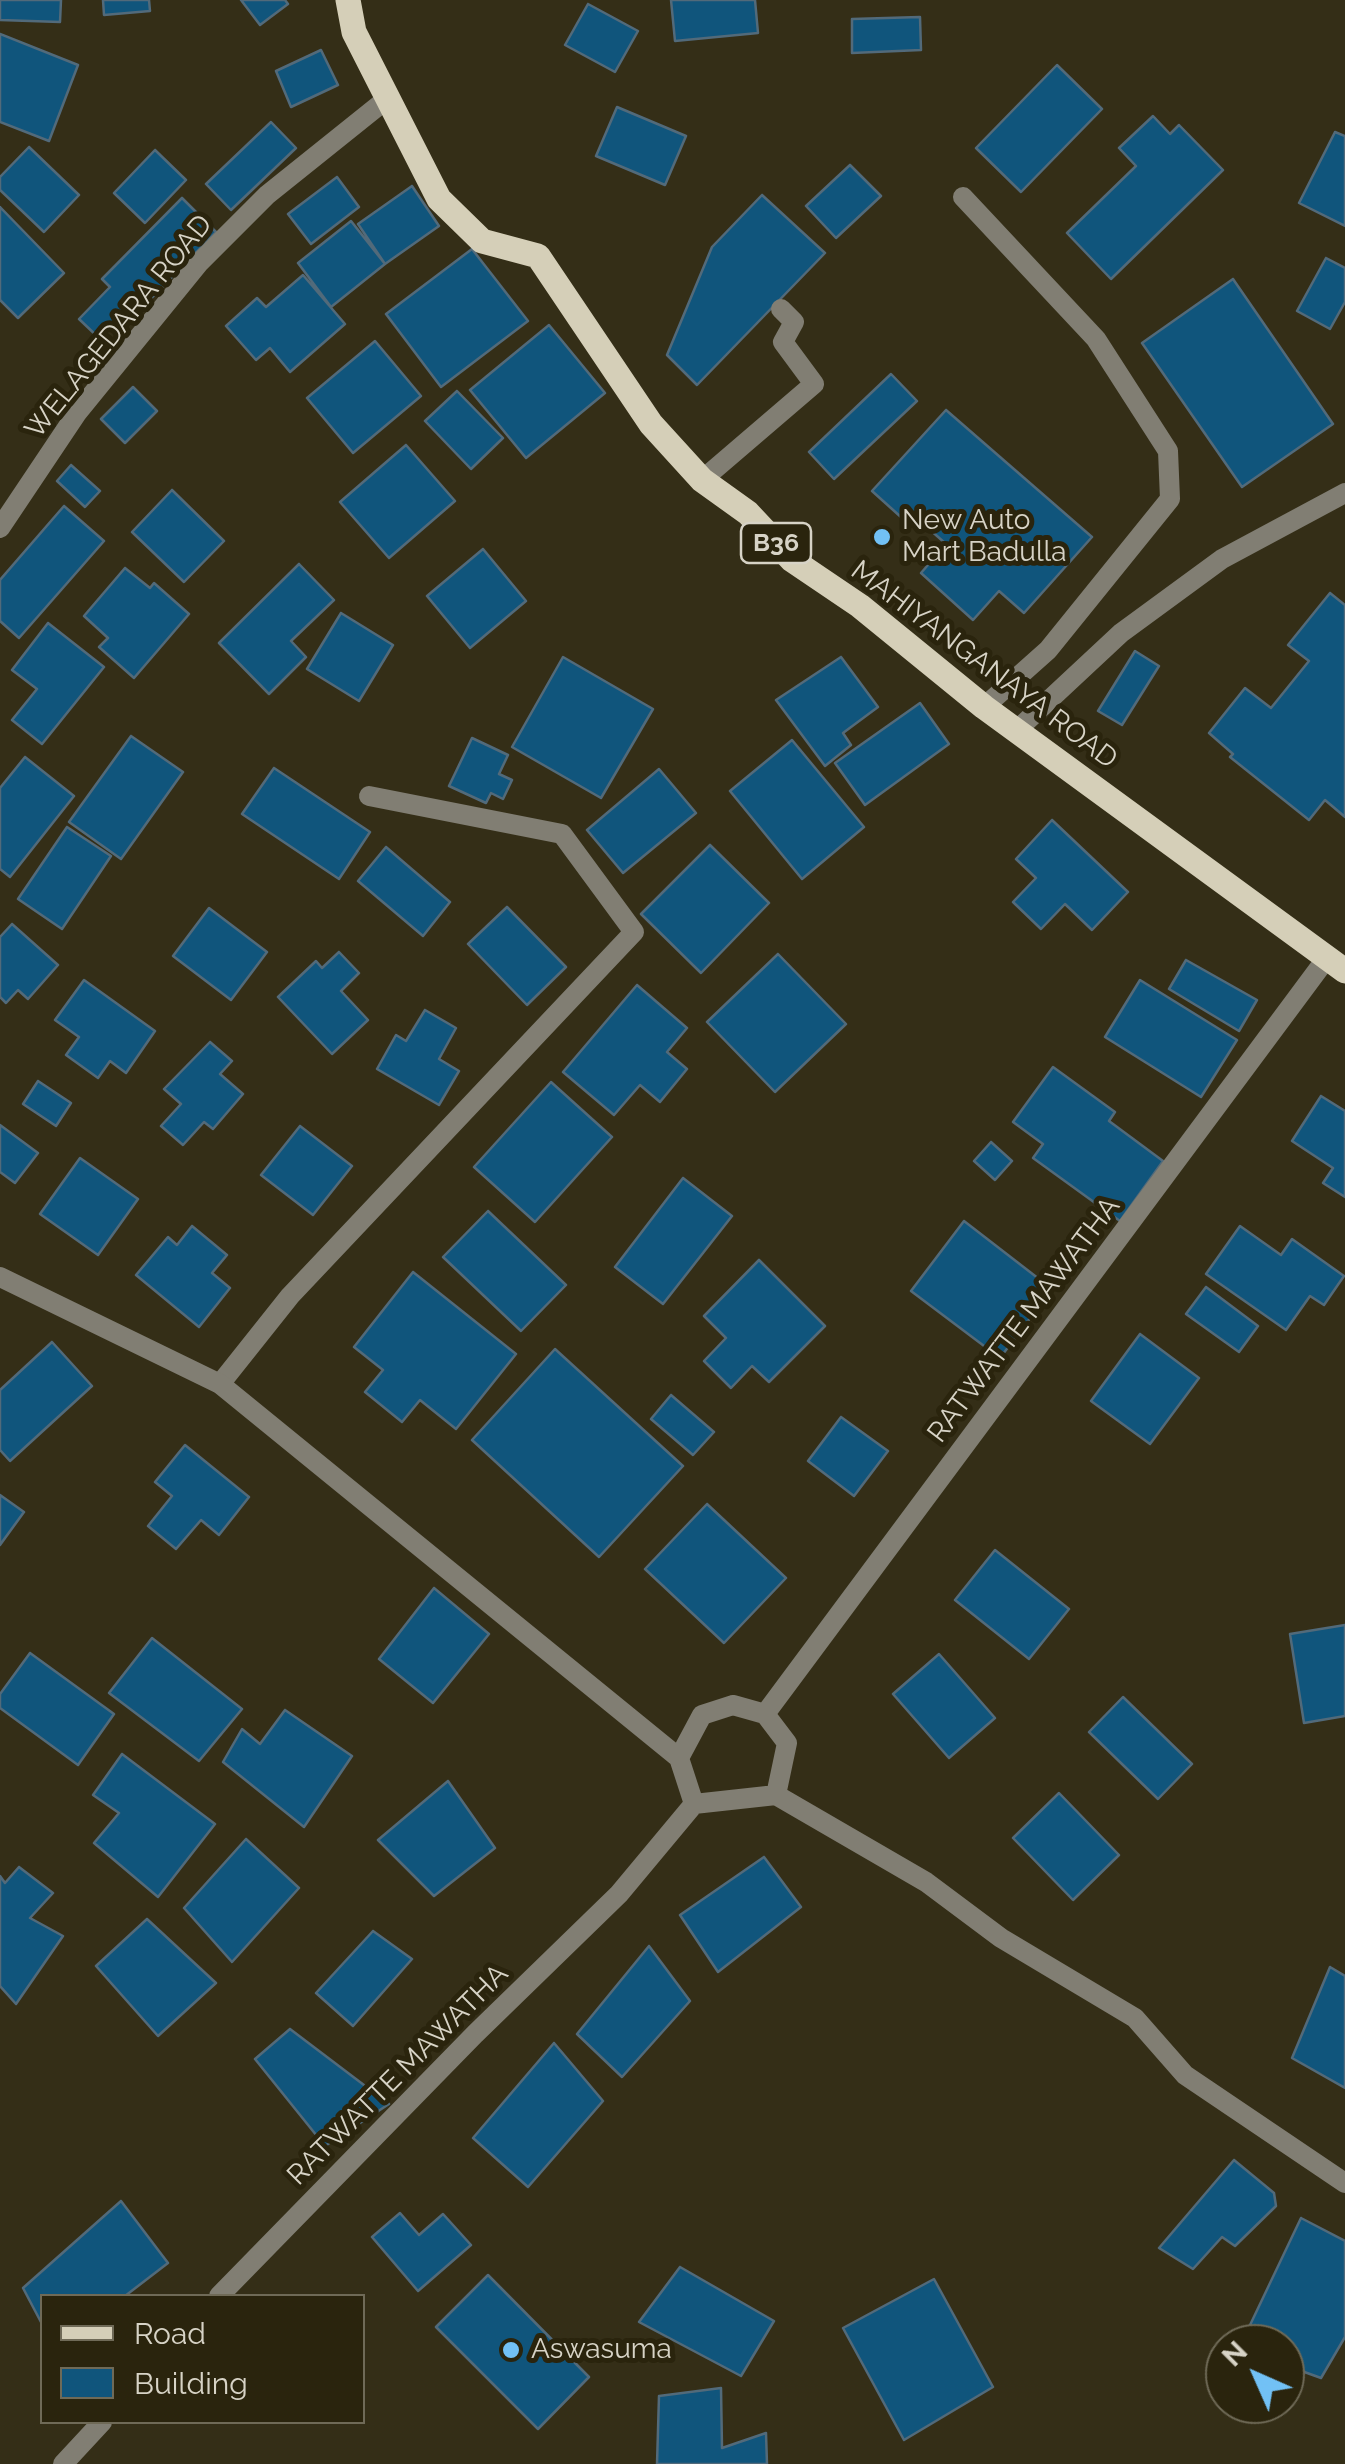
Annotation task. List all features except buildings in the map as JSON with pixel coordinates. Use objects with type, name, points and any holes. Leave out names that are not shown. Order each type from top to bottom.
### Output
[{"type":"main road","name":"MAHIYANGANAYA ROAD","points":[[348,0],[354,32],[439,199],[482,241],[538,256],[652,424],[702,480],[748,514],[792,560],[860,606],[984,707],[1336,965]]},
{"type":"street","name":"WELAGEDARA ROAD","points":[[0,528],[78,412],[199,263],[267,195],[388,98]]},
{"type":"street","points":[[963,198],[1096,338],[1168,450],[1170,482],[1170,498],[1048,650],[984,707]]},
{"type":"street","points":[[702,480],[814,384],[784,342],[794,322],[781,309]]},
{"type":"street","points":[[1017,730],[1121,633],[1222,559],[1345,493]]},
{"type":"street","points":[[220,1384],[290,1296],[634,932],[562,834],[369,796]]},
{"type":"street","name":"RATWATTE MAWATHA","points":[[765,1714],[1336,965]]},
{"type":"street","points":[[0,1277],[220,1384],[679,1758],[694,1804],[776,1795],[926,1882],[1001,1938],[1135,2018],[1185,2075],[1345,2183]]},
{"type":"street","points":[[679,1758],[702,1715],[733,1705],[765,1714],[787,1743],[776,1795]]},
{"type":"street","name":"RATWATTE MAWATHA","points":[[222,2294],[475,2034],[619,1894],[694,1804]]},
{"type":"street","points":[[63,2464],[100,2424]]},
{"type":"place","name":"New Auto Mart Badulla","points":[[882,537]]},
{"type":"place","name":"Aswasuma","points":[[511,2350]]}]
